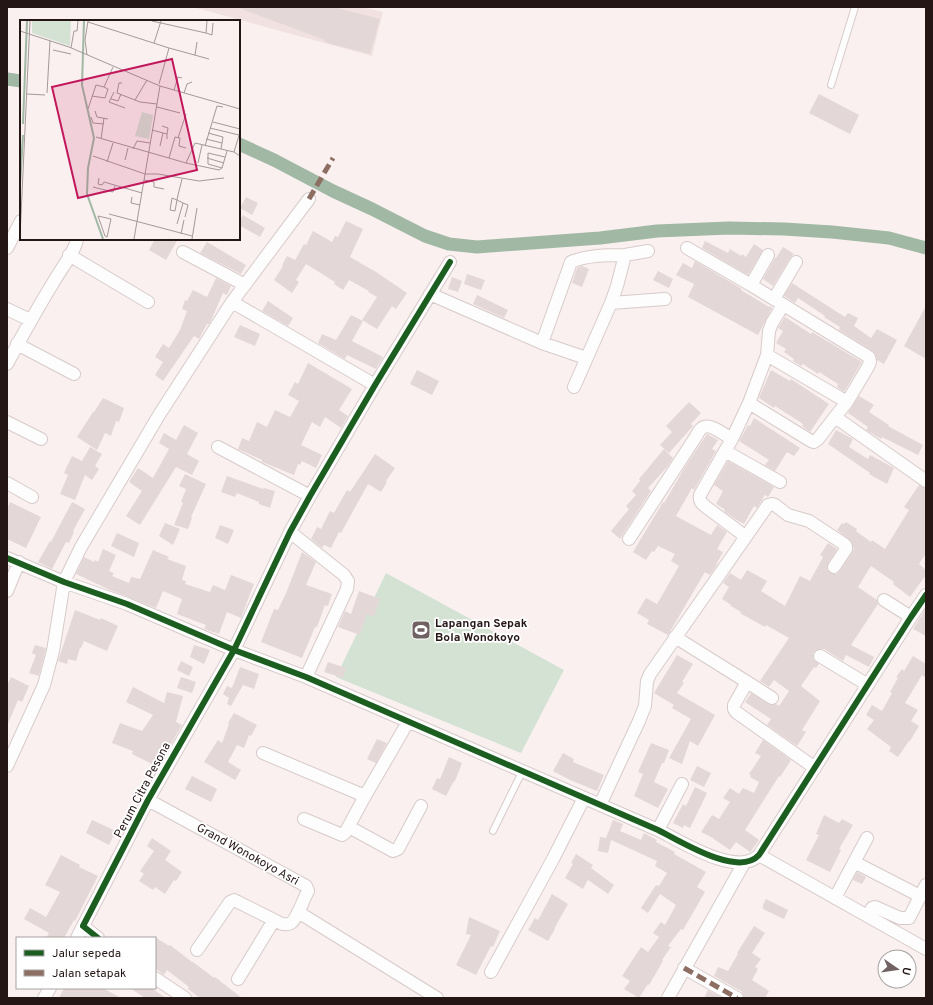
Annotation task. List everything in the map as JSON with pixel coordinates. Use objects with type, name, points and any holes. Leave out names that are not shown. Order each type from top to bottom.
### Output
[{"type":"street","points":[[7,766],[44,685],[53,651],[64,582],[81,547],[159,415],[232,302],[309,199]]},
{"type":"street","points":[[7,248],[20,223]]},
{"type":"street","points":[[7,364],[30,320],[77,240]]},
{"type":"street","points":[[687,248],[869,357],[870,362],[868,367],[847,402],[814,442],[749,403]]},
{"type":"street","points":[[542,342],[571,262],[591,256],[648,251]]},
{"type":"street","points":[[183,252],[245,286]]},
{"type":"street","points":[[574,387],[611,303],[625,254]]},
{"type":"street","points":[[69,255],[148,302]]},
{"type":"street","points":[[751,285],[768,255]]},
{"type":"street","name":"Perum Citra Pesona","points":[[78,937],[148,800],[234,650],[290,532],[375,386],[450,262]]},
{"type":"street","points":[[748,532],[706,507],[700,502],[699,499],[732,439],[749,403],[767,355],[769,331],[779,302],[796,262]]},
{"type":"street","points":[[430,294],[542,342],[586,358]]},
{"type":"street","points":[[611,303],[665,299]]},
{"type":"street","points":[[232,302],[375,386]]},
{"type":"street","points":[[7,310],[30,320]]},
{"type":"street","points":[[17,344],[74,374]]},
{"type":"street","points":[[767,355],[847,402]]},
{"type":"street","points":[[835,417],[926,481]]},
{"type":"street","points":[[7,422],[40,439]]},
{"type":"street","points":[[628,540],[702,428],[705,426],[710,426],[732,439]]},
{"type":"street","points":[[218,447],[310,496]]},
{"type":"street","points":[[725,451],[780,482]]},
{"type":"street","points":[[7,483],[32,497]]},
{"type":"street","points":[[600,805],[645,706],[647,681],[650,674],[768,505],[775,505],[788,515],[809,521],[846,546],[846,549],[834,567]]},
{"type":"street","points":[[290,532],[344,575],[348,580],[347,589],[306,677]]},
{"type":"street","points":[[7,558],[64,582],[127,604],[234,650],[306,677],[658,830],[721,860],[744,863],[753,861],[759,855],[926,595]]},
{"type":"street","points":[[7,591],[19,562]]},
{"type":"street","points":[[884,600],[911,617]]},
{"type":"street","points":[[675,637],[772,698]]},
{"type":"street","points":[[820,656],[868,685]]},
{"type":"street","points":[[747,682],[734,705],[736,712],[815,768]]},
{"type":"street","points":[[304,819],[342,834],[345,833],[408,722]]},
{"type":"street","points":[[263,753],[365,796]]},
{"type":"street","points":[[658,830],[682,784]]},
{"type":"street","points":[[491,972],[553,859],[584,798]]},
{"type":"street","name":"Grand Wonokoyo Asri","points":[[148,800],[306,886],[308,891],[292,923],[287,925],[234,900],[230,902],[197,950]]},
{"type":"street","points":[[349,827],[393,851],[398,849],[421,806]]},
{"type":"street","points":[[835,898],[867,838]]},
{"type":"street","points":[[759,855],[926,949]]},
{"type":"street","points":[[854,862],[923,890],[909,918],[900,918],[874,907],[868,916]]},
{"type":"street","points":[[668,998],[744,863]]},
{"type":"street","points":[[298,912],[438,998]]},
{"type":"street","points":[[238,979],[274,920]]},
{"type":"street","points":[[83,926],[97,937]]},
{"type":"street","points":[[684,968],[736,998]]},
{"type":"street","points":[[156,979],[186,998]]},
{"type":"street","points":[[44,998],[49,989]]},
{"type":"lane","points":[[831,85],[856,7]]},
{"type":"lane","points":[[493,831],[522,772]]},
{"type":"shaded area","points":[[193,7],[361,7],[383,12],[372,56]]},
{"type":"green space","name":"Lapangan Sepak Bola Wonokoyo","points":[[386,573],[564,670],[521,753],[336,677]]},
{"type":"building","points":[[239,7],[334,7],[380,19],[370,54],[324,42],[325,40]]},
{"type":"building","points":[[819,94],[859,115],[850,134],[809,113]]},
{"type":"building","points":[[246,197],[258,203],[252,215],[240,208]]},
{"type":"building","points":[[243,215],[265,228],[260,237],[240,226],[240,220]]},
{"type":"building","points":[[346,221],[363,229],[350,257],[376,272],[407,293],[396,309],[392,306],[377,329],[362,320],[377,297],[349,280],[343,290],[334,284],[335,282],[306,264],[296,280],[299,282],[292,293],[274,280],[283,266],[282,265],[287,256],[295,260],[304,244],[306,245],[313,231],[332,242],[335,236],[338,237]]},
{"type":"building","points":[[154,240],[177,240],[166,260],[149,250]]},
{"type":"building","points":[[705,241],[728,253],[730,249],[741,256],[742,254],[746,257],[754,244],[763,250],[748,275],[702,248]]},
{"type":"building","points":[[207,242],[246,265],[241,274],[200,253]]},
{"type":"building","points":[[783,247],[794,254],[773,286],[763,279]]},
{"type":"building","points":[[695,261],[772,308],[758,335],[688,297],[694,284],[676,275],[683,263],[692,268]]},
{"type":"building","points":[[582,266],[589,269],[582,287],[572,283],[577,268]]},
{"type":"building","points":[[658,271],[673,279],[669,288],[653,280]]},
{"type":"building","points":[[467,274],[485,280],[481,290],[464,284]]},
{"type":"building","points":[[452,277],[462,281],[458,292],[448,289]]},
{"type":"building","points":[[216,278],[231,286],[227,295],[223,293],[210,323],[207,324],[199,339],[194,336],[163,381],[155,375],[163,362],[155,357],[163,344],[169,348],[180,330],[187,311],[182,309],[185,300],[187,301],[193,290],[207,297]]},
{"type":"building","points":[[792,283],[845,317],[848,313],[858,318],[854,326],[871,338],[877,329],[897,340],[884,364],[877,360],[873,351],[839,330],[840,327],[824,317],[825,316],[798,298],[795,303],[784,296]]},
{"type":"building","points":[[477,295],[508,310],[504,318],[473,304]]},
{"type":"building","points":[[268,301],[293,318],[288,326],[262,311]]},
{"type":"building","points":[[926,306],[926,359],[904,346]]},
{"type":"building","points":[[351,315],[363,321],[352,341],[383,357],[376,369],[347,355],[345,359],[318,343],[322,334],[336,340]]},
{"type":"building","points":[[786,315],[785,317],[811,334],[812,332],[862,362],[844,392],[837,387],[838,384],[819,372],[818,374],[803,364],[801,366],[793,361],[794,359],[784,352],[786,349],[776,343],[783,331],[778,328]]},
{"type":"building","points":[[240,325],[260,334],[255,346],[234,337]]},
{"type":"building","points":[[308,363],[352,389],[339,410],[348,416],[341,428],[325,417],[320,427],[312,422],[301,445],[322,455],[316,468],[302,461],[300,465],[298,464],[294,475],[262,462],[262,460],[238,449],[242,438],[249,441],[257,422],[267,427],[275,410],[290,417],[299,401],[288,395],[295,382],[298,384]]},
{"type":"building","points":[[417,370],[439,381],[432,395],[410,384]]},
{"type":"building","points":[[771,370],[790,381],[791,379],[829,404],[810,432],[802,426],[803,424],[775,406],[774,408],[759,398]]},
{"type":"building","points":[[859,396],[874,405],[869,412],[889,425],[888,426],[923,445],[918,455],[882,437],[881,439],[866,430],[868,427],[848,413]]},
{"type":"building","points":[[103,398],[124,408],[119,422],[116,421],[111,436],[105,433],[97,450],[77,437]]},
{"type":"building","points":[[689,402],[701,413],[691,424],[693,426],[669,453],[660,445],[672,432],[666,426]]},
{"type":"building","points":[[754,418],[800,448],[794,456],[787,452],[775,471],[765,465],[769,460],[739,441],[748,425],[750,426]]},
{"type":"building","points":[[184,425],[198,433],[187,454],[199,461],[192,475],[176,467],[140,525],[126,516],[142,491],[129,482],[138,468],[153,478],[169,449],[159,443],[164,433],[176,440]]},
{"type":"building","points":[[836,430],[853,439],[849,447],[868,459],[870,455],[894,468],[887,484],[869,474],[870,473],[828,444]]},
{"type":"building","points":[[707,434],[718,440],[712,449],[716,451],[694,490],[692,488],[676,516],[711,535],[717,525],[727,532],[717,549],[723,552],[717,565],[710,575],[705,572],[668,635],[647,624],[649,620],[637,613],[646,598],[657,604],[679,566],[671,561],[675,554],[658,546],[654,552],[652,551],[646,560],[633,552]]},
{"type":"building","points":[[90,447],[102,454],[95,466],[99,469],[92,480],[85,475],[75,500],[60,494],[68,475],[64,473],[72,456],[82,461]]},
{"type":"building","points":[[664,449],[673,458],[668,466],[648,488],[651,491],[620,539],[611,531],[629,509],[626,506],[636,495],[632,491],[640,481],[639,479]]},
{"type":"building","points":[[375,454],[395,468],[386,481],[387,482],[381,492],[368,484],[331,548],[324,545],[322,548],[311,539],[317,527],[321,529],[330,511],[334,513],[347,490],[350,492]]},
{"type":"building","points":[[728,461],[774,487],[768,497],[765,495],[757,508],[754,506],[744,524],[725,512],[724,509],[716,504],[723,491],[714,485]]},
{"type":"building","points":[[185,474],[206,484],[191,517],[192,518],[188,529],[174,525],[183,503],[181,502],[186,489],[179,486]]},
{"type":"building","points":[[227,476],[263,489],[275,491],[270,508],[237,493],[235,497],[221,492]]},
{"type":"building","points":[[919,485],[926,488],[926,553],[919,564],[926,570],[926,575],[910,597],[893,584],[894,582],[871,566],[858,587],[877,600],[878,604],[851,645],[874,657],[869,667],[846,655],[843,661],[824,649],[814,652],[813,659],[819,664],[816,668],[814,667],[801,686],[820,701],[802,730],[806,732],[797,746],[767,725],[771,719],[745,702],[751,693],[768,704],[776,704],[779,706],[789,691],[774,680],[769,687],[760,681],[789,638],[740,613],[741,612],[722,599],[729,587],[723,583],[730,573],[741,580],[747,570],[767,581],[761,591],[785,606],[800,576],[810,581],[823,557],[820,555],[828,543],[837,549],[828,563],[827,570],[833,574],[837,574],[840,571],[854,549],[851,541],[837,530],[842,523],[844,524],[846,522],[857,529],[856,531],[871,542],[872,540],[885,549],[909,510],[904,507]]},
{"type":"building","points":[[10,502],[41,517],[26,548],[7,539],[7,509]]},
{"type":"building","points":[[72,502],[85,509],[73,531],[74,532],[69,543],[66,542],[52,569],[38,562],[50,541],[51,542]]},
{"type":"building","points":[[165,523],[180,529],[173,545],[159,536]]},
{"type":"building","points":[[220,525],[234,530],[228,544],[215,538]]},
{"type":"building","points":[[117,533],[139,543],[134,557],[111,546]]},
{"type":"building","points":[[103,549],[116,555],[109,571],[114,573],[112,576],[129,583],[131,577],[140,579],[153,550],[169,557],[167,559],[186,566],[182,580],[186,581],[185,584],[210,592],[213,585],[225,590],[231,575],[254,584],[241,618],[227,612],[219,634],[204,629],[206,625],[177,614],[182,599],[163,591],[156,608],[110,590],[76,574],[84,557],[94,562],[95,560],[98,562]]},
{"type":"building","points":[[302,552],[316,562],[306,585],[332,594],[328,606],[325,605],[317,627],[315,627],[302,658],[261,642],[274,609],[278,610],[287,591]]},
{"type":"building","points":[[359,591],[380,599],[374,617],[367,614],[360,635],[338,627],[345,611],[351,614]]},
{"type":"building","points":[[926,608],[926,636],[913,629]]},
{"type":"building","points":[[75,610],[100,620],[101,618],[118,626],[107,651],[84,641],[76,661],[68,659],[67,664],[58,661]]},
{"type":"building","points":[[35,645],[46,648],[39,676],[29,673],[36,655],[32,653]]},
{"type":"building","points":[[194,645],[210,650],[204,664],[190,657]]},
{"type":"building","points":[[677,655],[693,664],[682,682],[684,683],[677,693],[715,715],[698,746],[690,741],[682,764],[669,758],[691,719],[672,708],[674,705],[654,693]]},
{"type":"building","points":[[913,656],[926,664],[926,678],[922,675],[905,703],[918,710],[911,721],[919,726],[898,757],[889,751],[891,747],[867,729],[874,720],[866,715],[872,705],[882,711],[892,693],[890,692],[898,678],[896,677],[902,669],[904,671]]},
{"type":"building","points":[[181,661],[193,667],[189,676],[177,670]]},
{"type":"building","points":[[328,662],[346,668],[343,678],[324,672]]},
{"type":"building","points":[[240,667],[259,674],[254,689],[243,685],[231,706],[227,704],[229,698],[223,694],[227,686],[232,688]]},
{"type":"building","points":[[11,677],[29,686],[22,702],[18,700],[7,726],[7,685]]},
{"type":"building","points":[[181,677],[196,682],[192,693],[177,688]]},
{"type":"building","points":[[133,687],[164,703],[167,692],[183,696],[176,722],[182,725],[158,767],[132,754],[133,751],[112,743],[120,723],[142,731],[153,715],[126,702]]},
{"type":"building","points":[[234,713],[257,725],[251,736],[249,735],[244,748],[237,745],[228,762],[241,770],[235,780],[204,762],[218,740],[222,743],[229,724],[228,723]]},
{"type":"building","points":[[377,739],[387,743],[376,763],[367,759]]},
{"type":"building","points":[[763,740],[791,760],[780,777],[779,776],[745,830],[759,840],[750,852],[736,842],[730,850],[701,832],[712,815],[719,819],[730,802],[723,798],[730,788],[739,794],[743,788],[754,793],[759,782],[750,777],[751,776],[749,774],[761,756],[755,753]]},
{"type":"building","points":[[651,743],[669,750],[654,782],[668,789],[658,808],[634,796],[643,774],[638,772]]},
{"type":"building","points":[[563,753],[574,759],[573,762],[604,775],[597,791],[553,771]]},
{"type":"building","points":[[449,757],[462,763],[455,781],[446,796],[432,789],[437,778],[440,779]]},
{"type":"building","points":[[697,766],[711,773],[704,787],[690,780]]},
{"type":"building","points":[[192,776],[217,789],[211,802],[185,789]]},
{"type":"building","points":[[695,787],[707,793],[690,828],[684,825],[683,828],[673,823],[683,804],[686,806]]},
{"type":"building","points":[[824,815],[839,823],[842,819],[853,825],[839,849],[841,850],[830,872],[806,860],[819,835],[816,834]]},
{"type":"building","points":[[92,820],[116,831],[109,845],[86,833]]},
{"type":"building","points":[[613,820],[623,824],[620,831],[641,840],[644,833],[657,840],[656,842],[675,852],[674,854],[706,872],[697,887],[705,892],[683,930],[681,929],[668,946],[671,947],[662,960],[663,961],[649,985],[648,984],[639,998],[624,989],[630,981],[622,976],[641,947],[648,952],[659,937],[653,933],[661,922],[665,925],[676,905],[660,894],[648,913],[641,908],[656,885],[659,886],[667,873],[655,866],[657,861],[611,840],[608,853],[598,851],[600,837],[606,838]]},
{"type":"building","points":[[152,838],[171,851],[165,860],[182,872],[176,881],[174,880],[165,894],[155,887],[153,890],[139,881],[144,874],[140,871],[154,851],[147,846]]},
{"type":"building","points":[[576,854],[593,865],[591,868],[614,885],[608,894],[588,880],[583,889],[565,878],[573,864],[571,863]]},
{"type":"building","points":[[61,855],[80,865],[79,867],[98,876],[75,921],[74,920],[65,937],[47,937],[49,933],[24,919],[30,908],[46,917],[60,892],[45,885]]},
{"type":"building","points":[[857,872],[866,877],[862,884],[853,880]]},
{"type":"building","points":[[552,894],[568,904],[548,941],[528,930],[535,918],[538,920]]},
{"type":"building","points":[[766,899],[788,910],[784,919],[763,909]]},
{"type":"building","points":[[469,917],[500,931],[493,947],[491,946],[476,975],[456,965],[471,935],[466,934]]},
{"type":"building","points":[[754,926],[765,933],[752,953],[761,959],[755,967],[758,969],[752,980],[769,991],[765,998],[744,998],[741,991],[714,976],[718,967],[728,971],[738,954],[737,953]]},
{"type":"building","points":[[156,938],[169,946],[170,945],[242,998],[200,998],[188,989],[189,987],[167,970],[164,975],[156,969]]},
{"type":"building","points":[[64,989],[105,989],[121,998],[59,998]]},
{"type":"building","points":[[132,989],[152,989],[166,998],[145,998]]},
{"type":"building","points":[[708,990],[722,998],[704,998]]},
{"type":"waterway","points":[[7,79],[20,81]]},
{"type":"waterway","points":[[240,144],[425,236],[449,244],[477,247],[600,238],[657,231],[729,228],[832,232],[889,238],[926,248]]},
{"type":"marked path","points":[[309,199],[333,158]]},
{"type":"marked path","points":[[684,968],[737,998]]},
{"type":"cycle path","points":[[97,937],[83,926],[148,800],[234,650],[290,532],[310,496],[375,385],[450,262]]},
{"type":"cycle path","points":[[7,558],[64,582],[127,604],[234,650],[306,677],[658,830],[694,849],[724,860],[737,862],[750,861],[759,855],[926,595]]},
{"type":"place","name":"Lapangan Sepak Bola Wonokoyo","points":[[421,630]]}]
